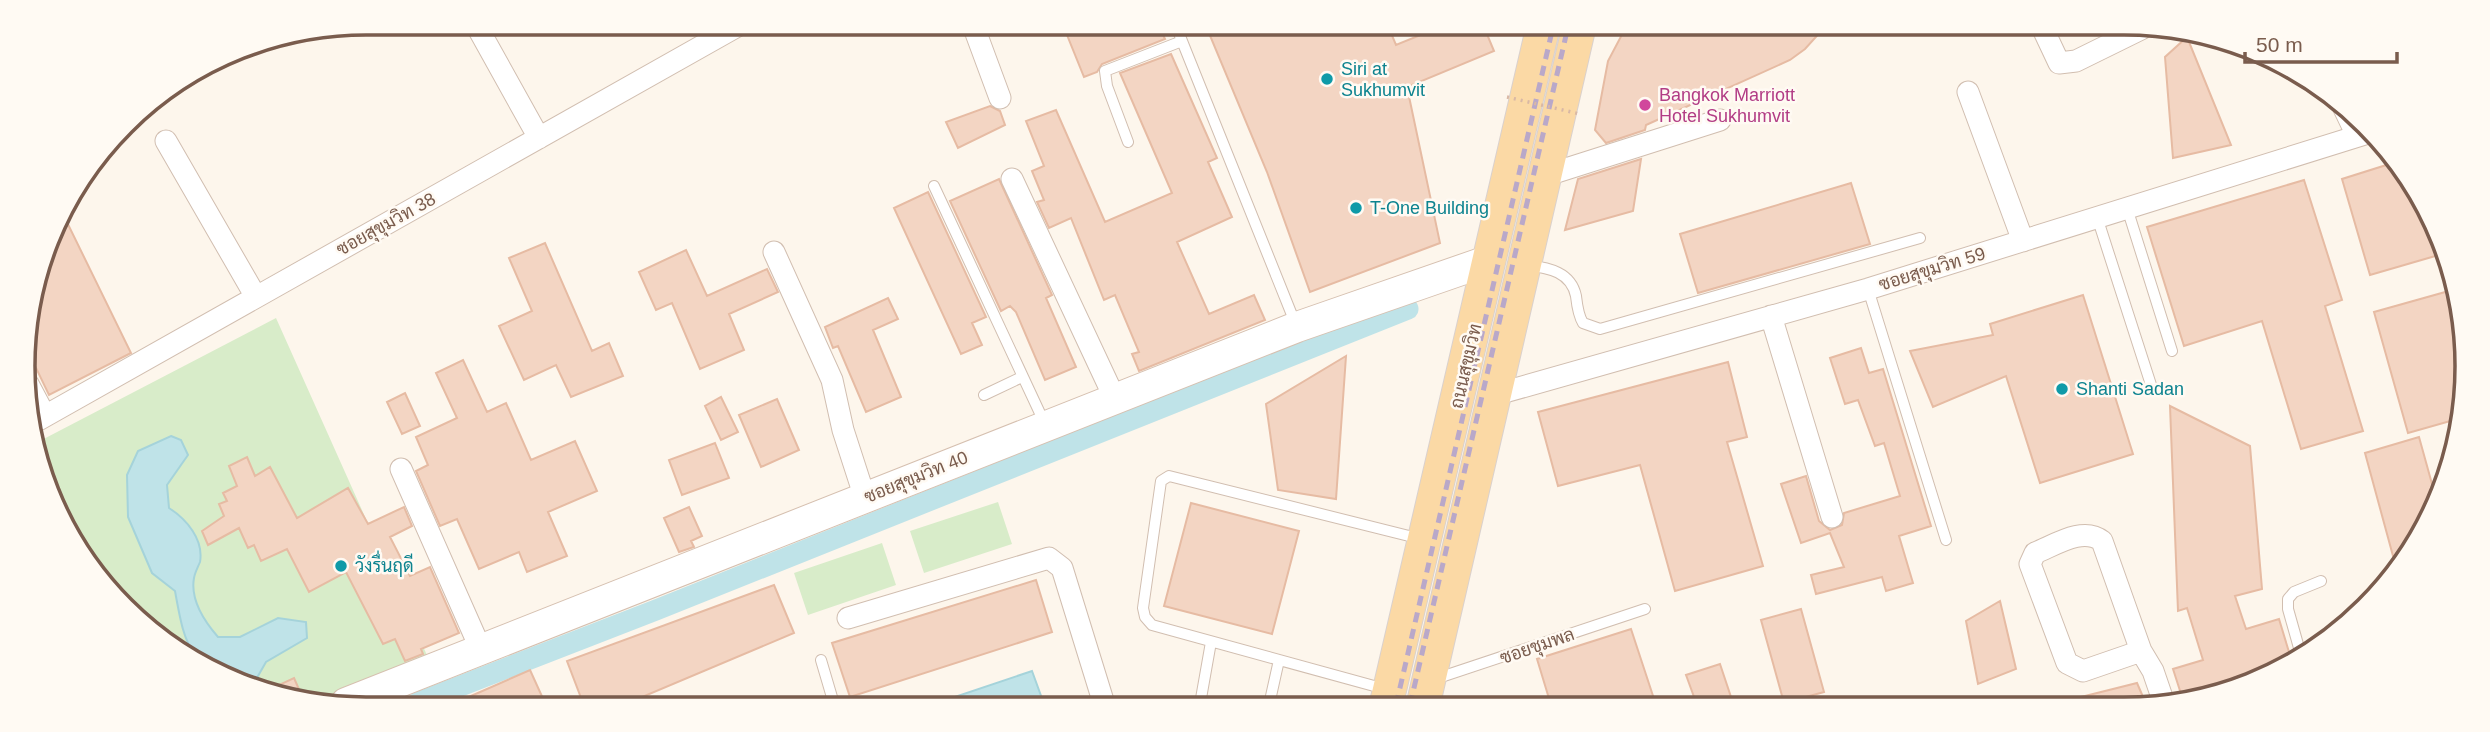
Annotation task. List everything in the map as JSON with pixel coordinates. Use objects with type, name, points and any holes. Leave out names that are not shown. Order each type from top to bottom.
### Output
[{"type":"main road","name":"ถนนสุขุมวิท","points":[[1388,697],[1541,35]]},
{"type":"main road","name":"ถนนสุขุมวิท","points":[[1426,693],[1577,35]]},
{"type":"main road","points":[[1490,260],[1524,264]]},
{"type":"street","points":[[482,35],[539,138]]},
{"type":"street","name":"ซอยสุขุมวิท 38","points":[[39,419],[539,138],[702,35]]},
{"type":"street","points":[[977,35],[1000,97]]},
{"type":"street","points":[[2046,35],[2059,63],[2076,61],[2128,35]]},
{"type":"street","points":[[1968,92],[2023,241]]},
{"type":"street","points":[[1544,176],[1720,120]]},
{"type":"street","name":"ซอยสุขุมวิท 59","points":[[1494,395],[1868,289],[2360,135]]},
{"type":"street","points":[[166,141],[256,297]]},
{"type":"street","points":[[1012,179],[1115,399]]},
{"type":"street","points":[[774,252],[832,380],[843,430],[865,498]]},
{"type":"street","name":"ซอยสุขุมวิท 40","points":[[362,697],[1297,327],[1490,260]]},
{"type":"street","points":[[1771,316],[1832,517]]},
{"type":"street","points":[[401,469],[481,650]]},
{"type":"street","points":[[2141,651],[2082,671],[2067,663],[2030,564],[2035,553],[2085,534],[2094,535],[2102,541],[2141,651],[2153,671],[2161,695]]},
{"type":"street","points":[[848,618],[1040,560],[1054,559],[1064,575],[1102,697]]},
{"type":"lane","points":[[1180,35],[1297,327]]},
{"type":"lane","points":[[1128,142],[1107,86],[1105,71],[1182,41]]},
{"type":"lane","points":[[934,186],[1046,425]]},
{"type":"lane","points":[[2127,208],[2172,351]]},
{"type":"lane","points":[[2097,217],[2153,391]]},
{"type":"lane","points":[[1524,264],[1552,269],[1563,275],[1574,288],[1579,317],[1591,328],[1600,328],[1920,238]]},
{"type":"lane","points":[[1868,289],[1946,540]]},
{"type":"lane","points":[[984,395],[1022,377]]},
{"type":"lane","points":[[1388,697],[1279,660],[1152,625],[1145,617],[1143,608],[1161,481],[1166,477],[1424,540]]},
{"type":"lane","points":[[2299,647],[2288,609],[2288,599],[2294,592],[2321,581]]},
{"type":"lane","name":"ซอยชุมพล","points":[[1426,693],[1644,609]]},
{"type":"lane","points":[[1201,697],[1211,642]]},
{"type":"lane","points":[[821,660],[832,697]]},
{"type":"lane","points":[[1271,697],[1279,660]]},
{"type":"path","points":[[1507,97],[1580,114]]},
{"type":"green space","points":[[276,318],[430,662],[344,696],[280,686],[239,672],[200,653],[148,615],[103,568],[79,531],[60,493],[43,439]]},
{"type":"green space","points":[[998,502],[1012,544],[924,573],[910,531]]},
{"type":"green space","points":[[882,543],[896,585],[808,615],[794,573]]},
{"type":"water","points":[[171,436],[181,440],[188,455],[167,485],[169,508],[192,530],[199,545],[201,554],[194,578],[194,594],[199,610],[218,637],[240,637],[278,618],[306,622],[307,638],[266,662],[257,678],[200,653],[188,643],[175,591],[152,573],[128,517],[127,475],[138,451]]},
{"type":"water","points":[[1032,671],[1041,697],[955,697]]},
{"type":"building","points":[[1067,35],[1163,35],[1165,39],[1102,64],[1097,72],[1084,77]]},
{"type":"building","points":[[1210,35],[1392,35],[1396,45],[1420,35],[1487,35],[1494,51],[1407,87],[1440,243],[1310,292],[1267,172]]},
{"type":"building","name":"Bangkok Marriott Hotel Sukhumvit","points":[[1622,35],[1818,35],[1790,60],[1646,125],[1645,130],[1606,143],[1595,130],[1608,61]]},
{"type":"building","points":[[2183,40],[2189,41],[2231,145],[2173,158],[2165,57]]},
{"type":"building","points":[[1171,54],[1217,158],[1208,162],[1232,217],[1177,242],[1209,314],[1254,295],[1265,320],[1139,371],[1132,354],[1139,352],[1115,295],[1104,300],[1071,218],[1049,228],[1037,202],[1044,200],[1032,171],[1044,166],[1026,121],[1056,110],[1105,222],[1172,193],[1120,73]]},
{"type":"building","points":[[990,106],[1000,111],[1005,125],[958,148],[946,122]]},
{"type":"building","points":[[1641,159],[1633,211],[1565,230],[1578,179]]},
{"type":"building","points":[[2387,165],[2411,201],[2436,256],[2370,275],[2342,179]]},
{"type":"building","points":[[999,179],[1052,295],[1046,298],[1076,367],[1045,380],[1016,312],[1010,306],[1001,311],[950,201]]},
{"type":"building","points":[[2304,180],[2342,300],[2325,306],[2363,431],[2301,449],[2262,321],[2184,346],[2147,227]]},
{"type":"building","points":[[1851,183],[1870,244],[1698,293],[1680,234]]},
{"type":"building","points":[[928,192],[986,317],[972,323],[982,345],[961,354],[894,208]]},
{"type":"building","points":[[67,223],[131,353],[49,395],[35,366],[38,323],[46,280]]},
{"type":"building","points":[[545,243],[592,351],[609,343],[623,376],[571,397],[556,365],[524,380],[499,326],[532,311],[509,258]]},
{"type":"building","points":[[686,250],[707,296],[767,269],[778,292],[729,314],[744,350],[700,369],[672,303],[656,310],[639,272]]},
{"type":"building","points":[[2447,292],[2455,366],[2450,421],[2408,433],[2374,312]]},
{"type":"building","name":"Shanti Sadan","points":[[2083,295],[2133,454],[2040,483],[2006,376],[1933,407],[1910,351],[1993,335],[1990,324]]},
{"type":"building","points":[[888,298],[898,319],[873,330],[901,397],[866,412],[838,346],[833,348],[825,327]]},
{"type":"building","points":[[1861,348],[1869,373],[1883,369],[1931,526],[1899,536],[1913,583],[1886,591],[1882,577],[1816,594],[1811,575],[1844,567],[1830,533],[1801,543],[1781,484],[1806,476],[1819,521],[1830,530],[1842,525],[1844,513],[1900,496],[1884,443],[1875,446],[1858,400],[1845,404],[1830,358]]},
{"type":"building","points":[[1346,356],[1336,499],[1278,490],[1266,404]]},
{"type":"building","points":[[463,360],[487,412],[506,403],[531,460],[575,441],[597,491],[548,512],[567,556],[527,572],[519,552],[479,569],[457,519],[440,526],[416,471],[428,465],[416,437],[457,418],[436,373]]},
{"type":"building","points":[[1728,362],[1747,437],[1727,442],[1763,566],[1675,591],[1640,465],[1558,486],[1538,412]]},
{"type":"building","points":[[405,393],[420,426],[402,434],[387,402]]},
{"type":"building","points":[[721,397],[738,432],[721,440],[705,406]]},
{"type":"building","points":[[777,399],[799,450],[761,467],[739,415]]},
{"type":"building","points":[[2170,406],[2250,446],[2262,589],[2235,596],[2246,629],[2279,619],[2289,653],[2251,672],[2210,686],[2180,692],[2173,669],[2203,660],[2187,608],[2178,611]]},
{"type":"building","points":[[2419,437],[2432,486],[2411,532],[2394,558],[2365,453]]},
{"type":"building","points":[[715,443],[729,478],[682,495],[669,460]]},
{"type":"building","name":"วังรื่นฤดี","points":[[247,457],[255,476],[270,467],[297,518],[348,488],[368,524],[404,507],[412,526],[390,537],[410,576],[430,567],[459,633],[421,649],[423,654],[405,661],[395,639],[383,644],[346,572],[309,592],[287,549],[261,561],[254,545],[248,548],[239,528],[208,545],[202,531],[224,516],[219,504],[227,501],[223,493],[237,486],[229,466]]},
{"type":"building","points":[[1191,503],[1299,531],[1272,634],[1164,606]]},
{"type":"building","points":[[689,507],[702,536],[691,541],[694,547],[679,552],[664,518]]},
{"type":"building","points":[[1036,580],[1052,632],[850,697],[832,643]]},
{"type":"building","points":[[774,585],[794,633],[642,697],[581,697],[567,661]]},
{"type":"building","points":[[2000,601],[2016,669],[1978,684],[1966,621]]},
{"type":"building","points":[[1801,609],[1824,692],[1806,697],[1782,697],[1761,620]]},
{"type":"building","points":[[1631,629],[1653,697],[1549,697],[1537,659]]},
{"type":"building","points":[[1720,664],[1731,697],[1694,697],[1686,675]]},
{"type":"building","points":[[530,670],[542,697],[469,697]]},
{"type":"building","points":[[294,678],[300,691],[280,686]]},
{"type":"building","points":[[2137,683],[2143,696],[2124,697],[2081,697]]},
{"type":"waterway","points":[[432,697],[1408,309]]},
{"type":"railway","points":[[1398,697],[1551,35]]},
{"type":"railway","points":[[1412,697],[1566,35]]},
{"type":"place","name":"Siri at Sukhumvit","points":[[1327,79]]},
{"type":"place","name":"Bangkok Marriott Hotel Sukhumvit","points":[[1645,105]]},
{"type":"place","name":"T-One Building","points":[[1356,208]]},
{"type":"place","name":"Shanti Sadan","points":[[2062,389]]},
{"type":"place","name":"วังรื่นฤดี","points":[[341,566]]}]
